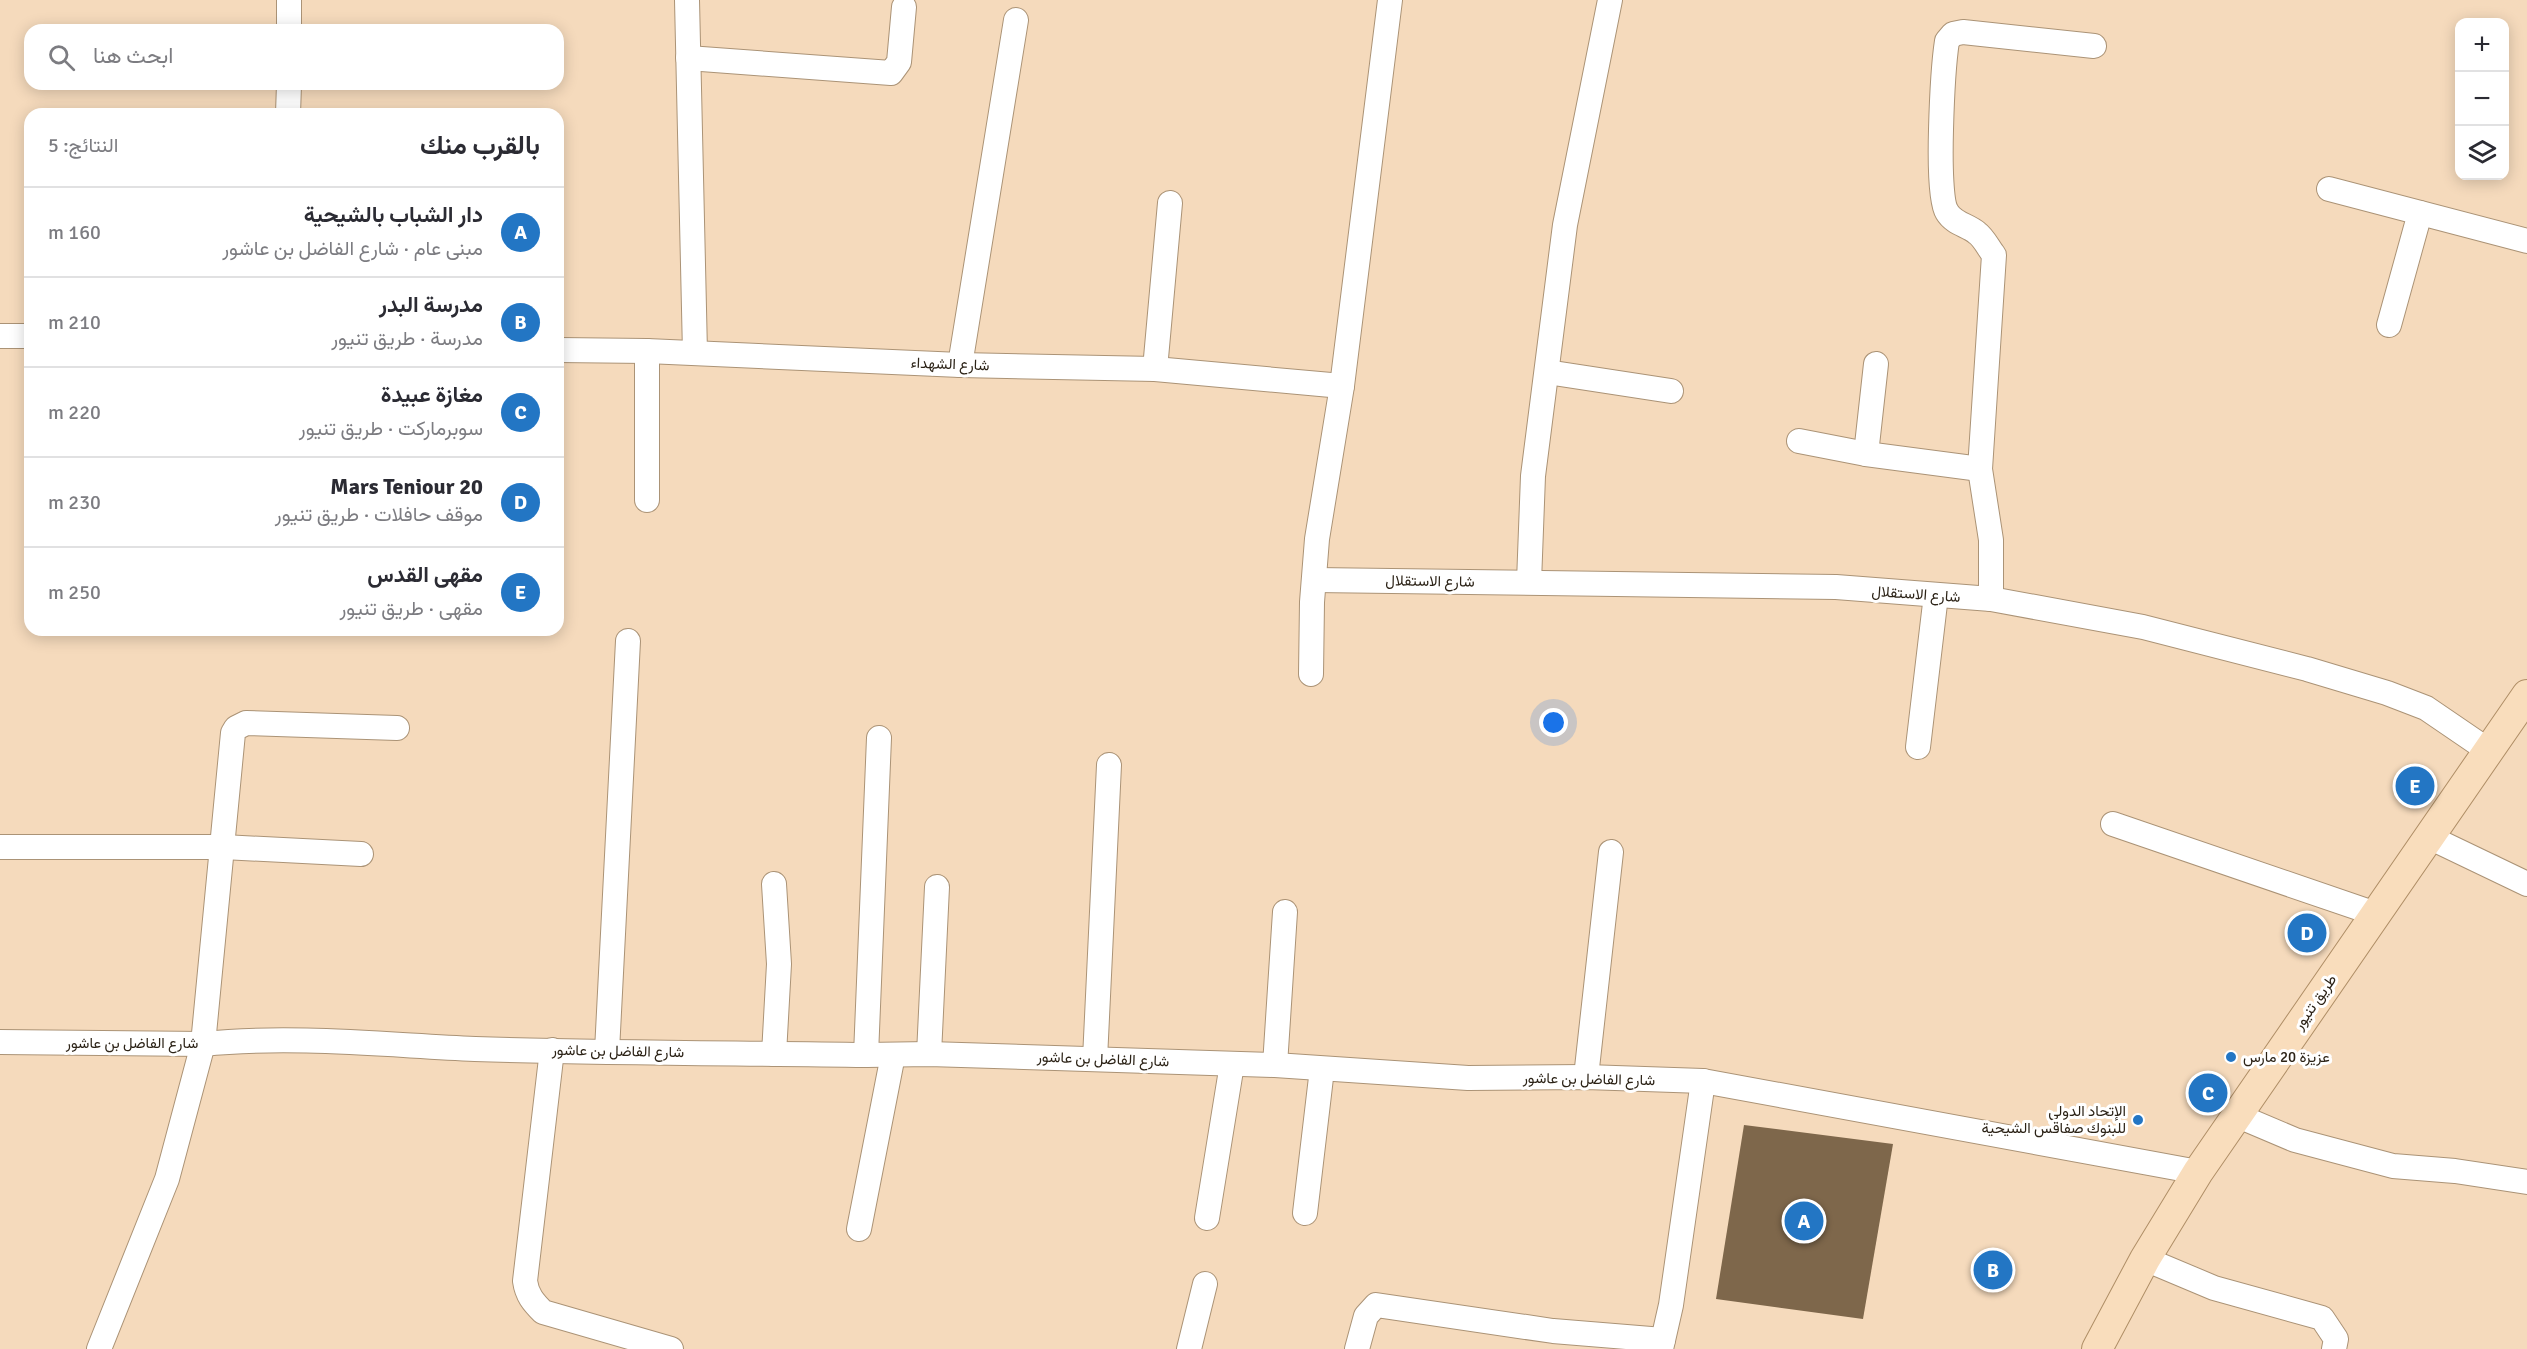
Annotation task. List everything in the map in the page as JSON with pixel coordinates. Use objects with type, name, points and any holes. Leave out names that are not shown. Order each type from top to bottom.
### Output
[{"type":"main road","name":"طريق تنيور","points":[[2097,1349],[2145,1259],[2198,1172],[2527,695]]},
{"type":"street","points":[[289,0],[289,24]]},
{"type":"street","points":[[687,0],[695,353]]},
{"type":"street","points":[[1311,674],[1312,602],[1317,539],[1342,386],[1390,0]]},
{"type":"street","points":[[1528,582],[1533,476],[1566,225],[1610,0]]},
{"type":"street","points":[[688,58],[891,73],[899,62],[904,7]]},
{"type":"street","points":[[960,365],[1016,20]]},
{"type":"street","points":[[1991,599],[1991,540],[1980,469],[1994,255],[1977,232],[1960,225],[1947,212],[1942,199],[1940,172],[1947,41],[1953,34],[1963,32],[2094,46]]},
{"type":"street","points":[[288,108],[289,90]]},
{"type":"street","points":[[2329,189],[2527,241]]},
{"type":"street","points":[[1155,369],[1170,203]]},
{"type":"street","points":[[2389,325],[2420,213]]},
{"type":"street","points":[[0,336],[24,336]]},
{"type":"street","name":"شارع الشهداء","points":[[564,350],[647,351],[960,365],[1155,369],[1342,386]]},
{"type":"street","points":[[647,351],[647,500]]},
{"type":"street","points":[[1866,454],[1876,364]]},
{"type":"street","points":[[1547,372],[1671,392]]},
{"type":"street","points":[[1799,441],[1866,454],[1980,469]]},
{"type":"street","name":"شارع الاستقلال","points":[[1315,579],[1836,587],[1991,599],[2143,627],[2307,669],[2387,693],[2426,708],[2489,751]]},
{"type":"street","points":[[1918,747],[1936,595]]},
{"type":"street","points":[[607,1051],[628,640]]},
{"type":"street","points":[[99,1349],[167,1179],[203,1044],[233,733],[236,728],[246,723],[398,728]]},
{"type":"street","points":[[866,1055],[879,738]]},
{"type":"street","points":[[1095,1059],[1109,765]]},
{"type":"street","points":[[2113,824],[2376,914]]},
{"type":"street","points":[[2429,837],[2527,884]]},
{"type":"street","points":[[0,847],[223,847],[361,854]]},
{"type":"street","points":[[1586,1077],[1611,852]]},
{"type":"street","points":[[774,884],[779,964],[774,1054]]},
{"type":"street","points":[[929,1054],[937,886]]},
{"type":"street","points":[[1275,1065],[1285,912]]},
{"type":"street","name":"شارع الفاضل بن عاشور","points":[[0,1042],[203,1044],[243,1041],[552,1050],[929,1054],[1275,1065],[1468,1078],[1586,1077],[1702,1081],[2198,1172]]},
{"type":"street","points":[[552,1050],[525,1281],[527,1292],[532,1302],[543,1312],[671,1349]]},
{"type":"street","points":[[859,1229],[893,1055]]},
{"type":"street","points":[[1207,1218],[1232,1064]]},
{"type":"street","points":[[1305,1213],[1322,1069]]},
{"type":"street","points":[[1357,1349],[1366,1316],[1376,1305],[1550,1340],[1662,1344],[1671,1305],[1702,1081]]},
{"type":"street","points":[[2236,1115],[2295,1140],[2393,1167],[2455,1171],[2527,1182]]},
{"type":"street","points":[[2145,1259],[2214,1288],[2322,1318],[2336,1339],[2334,1349]]},
{"type":"street","points":[[1189,1349],[1205,1284]]},
{"type":"building","points":[[1744,1125],[1893,1144],[1863,1319],[1716,1299]]},
{"type":"place","name":"مقهى القدس","points":[[2415,786]]},
{"type":"place","name":"20 Mars Teniour","points":[[2307,933]]},
{"type":"place","name":"عزيزة 20 مارس","points":[[2231,1057]]},
{"type":"place","name":"مغازة عبيدة","points":[[2208,1093]]},
{"type":"place","name":"الإتحاد الدولي للبنوك صفاقس الشيحية","points":[[2138,1120]]},
{"type":"place","name":"دار الشباب بالشيحية","points":[[1804,1221]]},
{"type":"place","name":"مدرسة البدر","points":[[1993,1270]]}]
